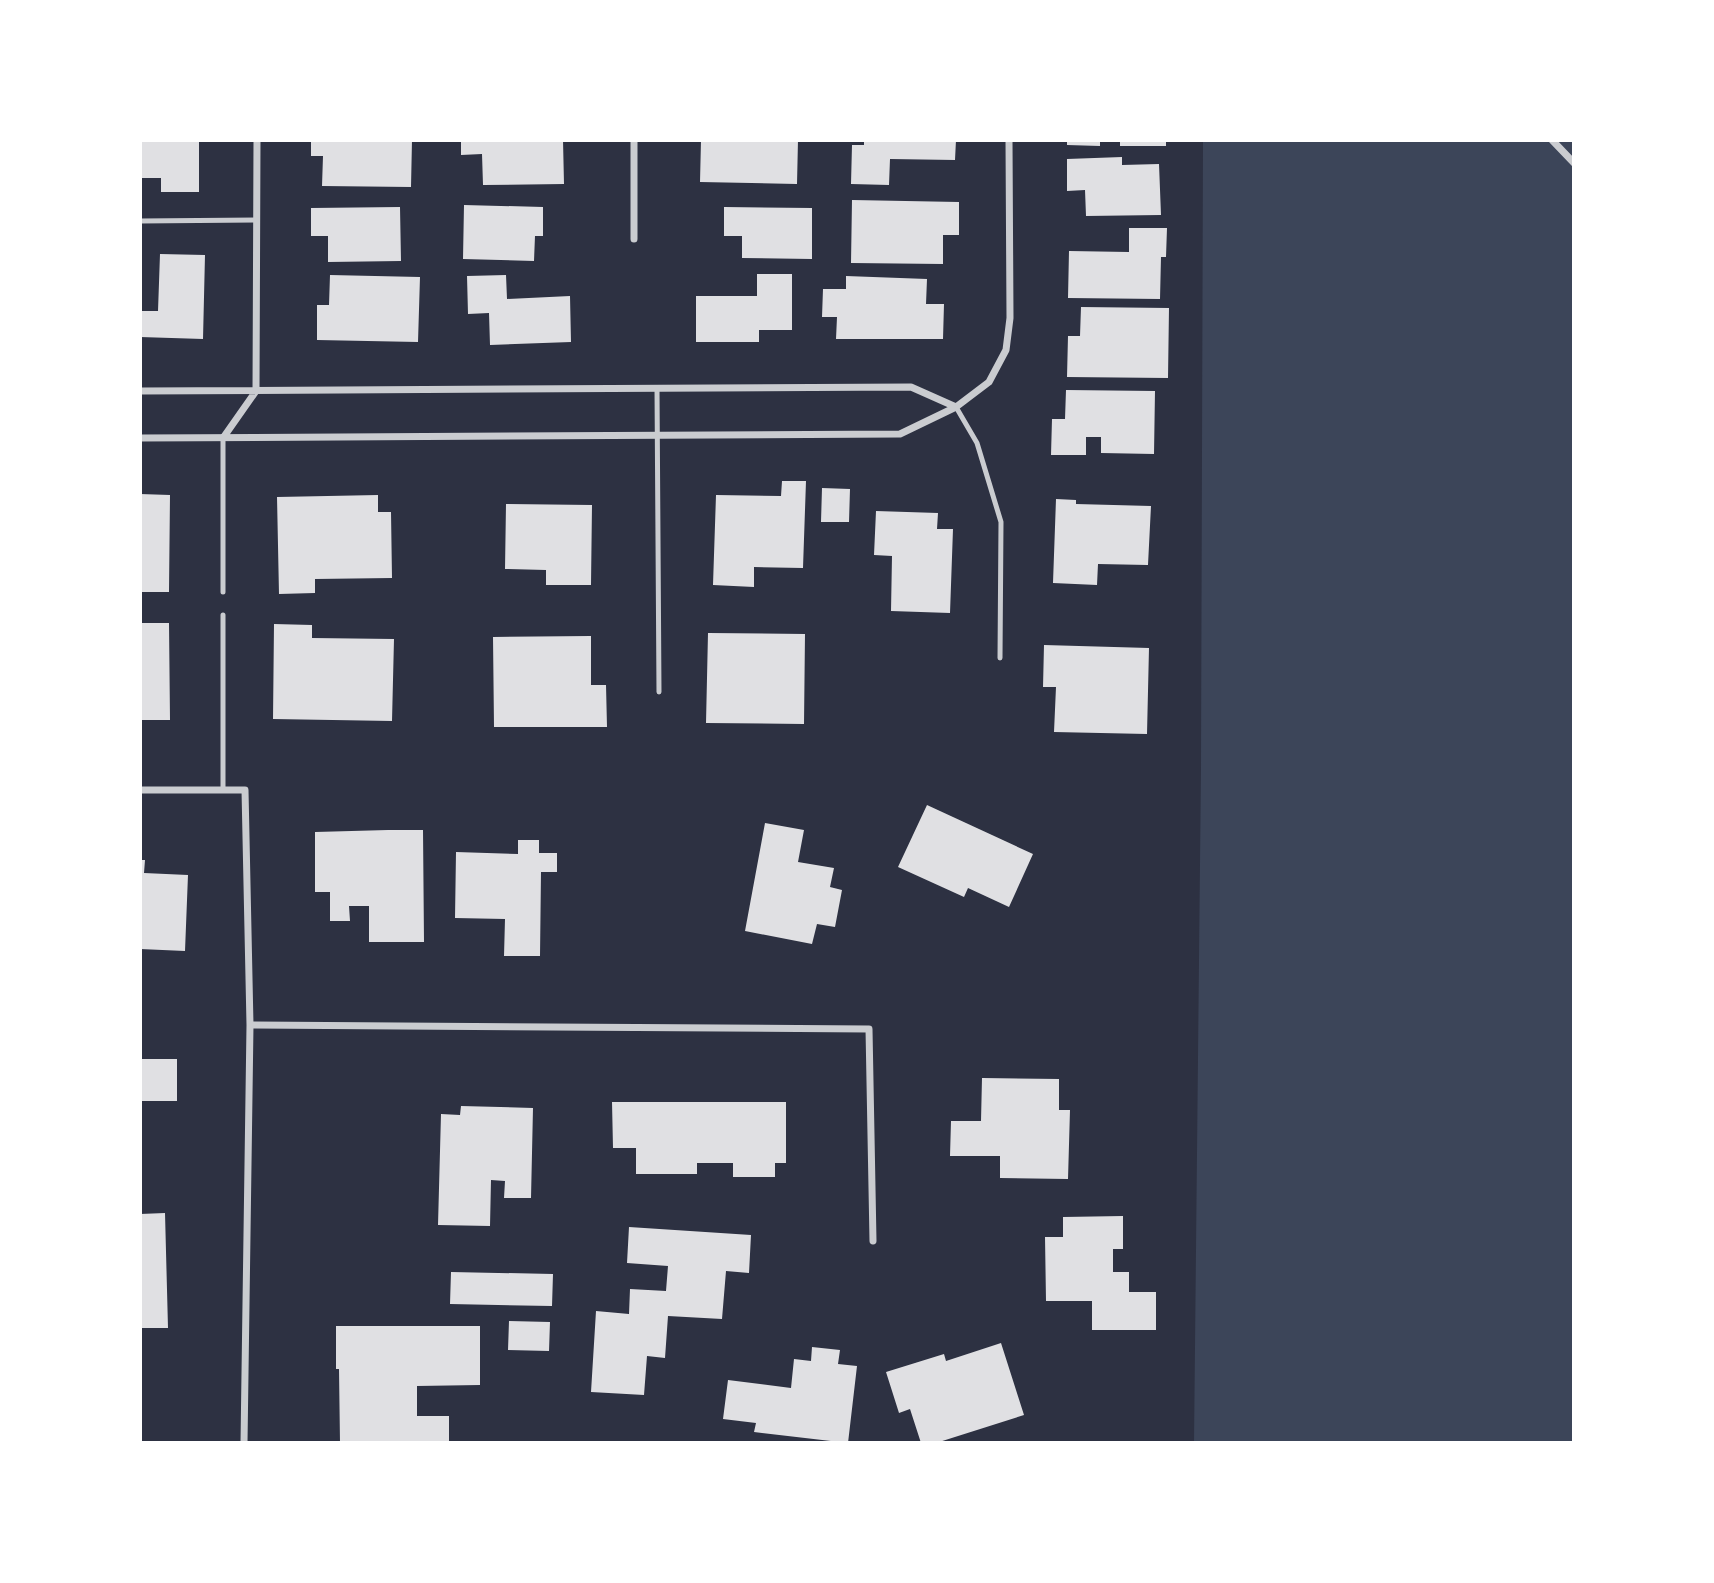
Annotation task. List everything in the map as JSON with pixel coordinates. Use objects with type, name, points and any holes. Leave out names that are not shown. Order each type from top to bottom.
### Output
[{"type":"street","points":[[223,438],[256,391],[257,140]]},
{"type":"street","points":[[634,140],[634,239]]},
{"type":"street","points":[[140,438],[900,434],[956,407],[989,382],[1006,350],[1010,318],[1009,140]]},
{"type":"street","points":[[1552,140],[1574,163]]},
{"type":"street","points":[[140,391],[911,387],[956,407]]},
{"type":"street","points":[[140,790],[245,790],[250,1025],[244,1443]]},
{"type":"street","points":[[250,1025],[870,1029],[873,1241]]},
{"type":"lane","points":[[140,220],[256,220]]},
{"type":"lane","points":[[657,388],[659,692]]},
{"type":"lane","points":[[956,407],[977,443],[1001,522],[1000,658]]},
{"type":"lane","points":[[223,438],[223,592]]},
{"type":"lane","points":[[223,615],[223,790]]},
{"type":"shaded area","points":[[1203,140],[1574,140],[1574,1443],[1194,1443],[1201,767]]},
{"type":"building","points":[[140,140],[199,140],[199,192],[161,192],[161,178],[140,178]]},
{"type":"building","points":[[311,140],[412,140],[411,187],[322,186],[323,156],[311,156]]},
{"type":"building","points":[[461,140],[563,140],[564,184],[483,185],[482,154],[461,155]]},
{"type":"building","points":[[701,140],[798,140],[797,184],[700,182]]},
{"type":"building","points":[[864,140],[956,140],[955,160],[890,159],[889,185],[851,184],[852,145],[864,145]]},
{"type":"building","points":[[1067,140],[1100,140],[1100,146],[1067,145]]},
{"type":"building","points":[[1120,140],[1166,140],[1166,146],[1120,146]]},
{"type":"building","points":[[1122,157],[1122,165],[1159,164],[1161,215],[1086,216],[1085,190],[1067,191],[1067,159]]},
{"type":"building","points":[[852,200],[959,202],[959,235],[943,235],[943,264],[851,263]]},
{"type":"building","points":[[464,205],[543,207],[543,236],[535,236],[534,261],[463,259]]},
{"type":"building","points":[[400,207],[401,261],[328,262],[328,236],[311,236],[311,208]]},
{"type":"building","points":[[724,207],[812,208],[812,259],[742,258],[742,236],[724,236]]},
{"type":"building","points":[[1129,228],[1167,228],[1166,257],[1161,257],[1160,299],[1068,298],[1069,251],[1129,252]]},
{"type":"building","points":[[160,254],[205,255],[203,339],[140,337],[140,311],[158,311]]},
{"type":"building","points":[[757,274],[792,274],[792,330],[759,330],[759,342],[696,342],[696,296],[757,296]]},
{"type":"building","points":[[330,275],[420,277],[418,342],[317,340],[317,305],[329,305]]},
{"type":"building","points":[[506,275],[507,299],[570,296],[571,342],[490,345],[489,313],[468,314],[467,276]]},
{"type":"building","points":[[846,276],[927,279],[926,304],[944,304],[943,339],[836,339],[837,317],[822,317],[823,289],[846,289]]},
{"type":"building","points":[[1081,307],[1169,308],[1168,378],[1067,377],[1068,336],[1080,336]]},
{"type":"building","points":[[1066,390],[1155,391],[1154,454],[1101,453],[1101,437],[1086,437],[1086,455],[1051,455],[1052,419],[1065,419]]},
{"type":"building","points":[[782,481],[806,481],[803,568],[754,567],[754,587],[713,585],[716,495],[781,496]]},
{"type":"building","points":[[822,488],[850,489],[849,522],[821,522]]},
{"type":"building","points":[[140,494],[170,495],[169,592],[140,592]]},
{"type":"building","points":[[378,495],[378,512],[391,512],[392,578],[315,579],[315,593],[279,594],[277,497]]},
{"type":"building","points":[[1056,499],[1076,500],[1076,504],[1151,506],[1148,565],[1098,564],[1097,585],[1053,583]]},
{"type":"building","points":[[506,504],[592,505],[591,585],[546,585],[546,570],[505,569]]},
{"type":"building","points":[[876,511],[938,513],[937,529],[953,529],[950,613],[891,611],[892,556],[874,555]]},
{"type":"building","points":[[140,623],[169,623],[170,720],[140,720]]},
{"type":"building","points":[[274,624],[312,625],[312,638],[394,639],[392,721],[273,719]]},
{"type":"building","points":[[708,633],[805,634],[804,724],[706,723]]},
{"type":"building","points":[[591,636],[591,685],[606,685],[607,727],[494,727],[493,637]]},
{"type":"building","points":[[1044,645],[1149,648],[1147,734],[1054,732],[1056,687],[1043,687]]},
{"type":"building","points":[[927,805],[1033,854],[1009,907],[968,888],[964,897],[898,867]]},
{"type":"building","points":[[765,823],[804,830],[798,862],[834,868],[830,887],[842,890],[835,927],[817,924],[812,944],[745,931]]},
{"type":"building","points":[[423,830],[424,942],[369,942],[369,906],[349,906],[350,921],[330,921],[330,892],[315,892],[315,832]]},
{"type":"building","points":[[518,840],[539,840],[539,853],[557,853],[557,872],[541,872],[540,956],[504,956],[505,919],[455,918],[456,852],[518,854]]},
{"type":"building","points":[[140,860],[145,860],[144,873],[188,875],[185,951],[140,949]]},
{"type":"building","points":[[140,1059],[177,1059],[177,1101],[140,1101]]},
{"type":"building","points":[[982,1078],[1059,1079],[1059,1110],[1070,1110],[1068,1179],[1000,1178],[1000,1156],[950,1156],[951,1121],[981,1121]]},
{"type":"building","points":[[612,1102],[786,1102],[786,1163],[775,1163],[775,1177],[733,1177],[733,1163],[697,1163],[697,1174],[636,1174],[636,1148],[613,1148]]},
{"type":"building","points":[[461,1106],[533,1108],[531,1198],[504,1198],[505,1181],[491,1180],[490,1226],[438,1225],[441,1114],[460,1115]]},
{"type":"building","points":[[165,1213],[168,1328],[140,1328],[140,1214]]},
{"type":"building","points":[[1123,1216],[1123,1249],[1113,1249],[1113,1272],[1129,1272],[1129,1292],[1156,1292],[1156,1330],[1092,1330],[1092,1301],[1046,1301],[1045,1237],[1063,1237],[1063,1217]]},
{"type":"building","points":[[629,1227],[751,1235],[749,1273],[726,1271],[722,1319],[668,1316],[665,1358],[647,1356],[644,1395],[591,1392],[596,1311],[629,1314],[630,1289],[666,1291],[668,1266],[627,1263]]},
{"type":"building","points":[[451,1272],[553,1274],[552,1306],[450,1304]]},
{"type":"building","points":[[509,1321],[550,1322],[549,1351],[508,1350]]},
{"type":"building","points":[[336,1326],[480,1326],[480,1385],[417,1386],[417,1416],[449,1416],[449,1443],[340,1443]]},
{"type":"building","points":[[1001,1343],[1024,1415],[936,1443],[921,1443],[910,1409],[899,1413],[886,1372],[944,1354],[946,1361]]},
{"type":"building","points":[[812,1347],[840,1350],[838,1364],[857,1366],[848,1443],[754,1432],[756,1423],[723,1419],[728,1380],[791,1388],[794,1359],[811,1361]]}]
